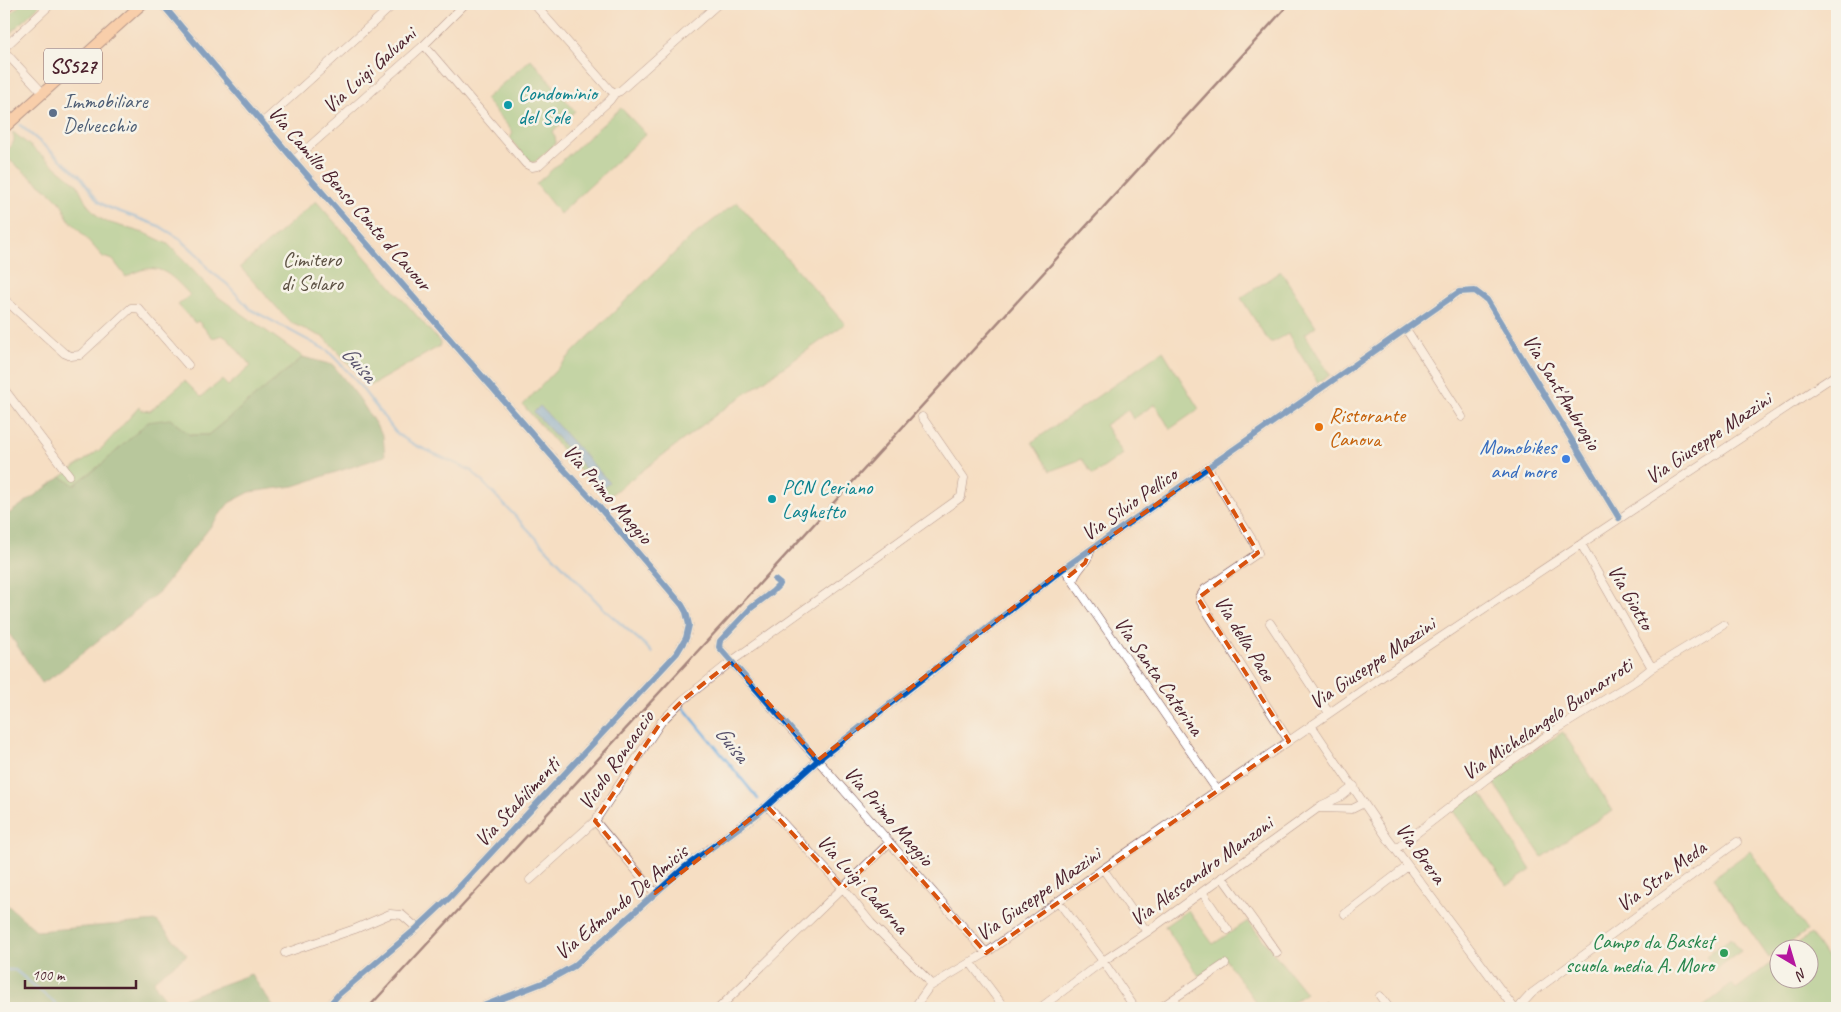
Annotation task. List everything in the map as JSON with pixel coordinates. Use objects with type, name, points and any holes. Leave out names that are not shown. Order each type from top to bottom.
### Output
[{"type":"main road","name":"SS527","points":[[4,128],[142,4]]},
{"type":"street","points":[[4,10],[11,4]]},
{"type":"street","points":[[43,93],[4,50],[51,4]]},
{"type":"street","name":"Via Camillo Benso Conte d Cavour","points":[[162,4],[294,160],[516,413]]},
{"type":"street","points":[[262,123],[394,4]]},
{"type":"street","name":"Via Luigi Galvani","points":[[294,160],[424,45],[465,4]]},
{"type":"street","points":[[534,4],[609,89],[615,93]]},
{"type":"street","points":[[424,45],[526,164],[532,167],[541,163],[610,100],[615,93],[620,91],[718,4]]},
{"type":"street","name":"Via Silvio Pellico","points":[[818,760],[1064,568],[1459,292],[1470,290]]},
{"type":"street","name":"Via Sant'Ambrogio","points":[[1470,290],[1481,294],[1492,306],[1620,518]]},
{"type":"street","points":[[4,299],[64,353],[70,356],[80,355],[131,308],[138,308],[188,365]]},
{"type":"street","points":[[1406,329],[1462,417]]},
{"type":"street","name":"Via Giuseppe Mazzini","points":[[930,987],[986,953],[1058,900],[1311,725],[1837,374]]},
{"type":"street","points":[[4,389],[69,475]]},
{"type":"street","name":"Via Primo Maggio","points":[[516,413],[675,597]]},
{"type":"street","name":"Vicolo Roncaccio","points":[[530,880],[595,821],[661,722],[683,700],[732,661],[961,497],[964,478],[922,417]]},
{"type":"street","name":"Via della Pace","points":[[1208,468],[1257,547],[1258,553],[1205,589],[1200,597],[1201,602],[1289,741]]},
{"type":"street","name":"Via Giotto","points":[[1581,544],[1652,668]]},
{"type":"street","points":[[1073,581],[1075,574],[1085,562],[1090,551]]},
{"type":"street","name":"Via Santa Caterina","points":[[1064,568],[1217,790]]},
{"type":"street","name":"Via Primo Maggio","points":[[772,592],[751,608],[720,641],[719,647],[986,953]]},
{"type":"street","name":"Via Stabilimenti","points":[[327,1008],[338,995],[417,928],[467,880],[677,653],[686,638],[689,625],[686,612],[675,597]]},
{"type":"street","points":[[1270,623],[1329,713]]},
{"type":"street","name":"Via Michelangelo Buonarroti","points":[[1396,849],[1489,777],[1546,736],[1723,624]]},
{"type":"street","name":"Via Brera","points":[[1311,725],[1408,866],[1507,998],[1520,1007]]},
{"type":"street","name":"Via Edmondo De Amicis","points":[[478,1008],[563,973],[700,855],[767,806],[818,760]]},
{"type":"street","name":"Via Alessandro Manzoni","points":[[1040,1008],[1318,808],[1340,797],[1354,786]]},
{"type":"street","points":[[1318,808],[1352,809],[1364,803]]},
{"type":"street","name":"Via Luigi Cadorna","points":[[767,806],[843,888],[871,923],[930,982],[930,987]]},
{"type":"street","points":[[595,821],[655,893]]},
{"type":"street","name":"Via Stra Meda","points":[[1520,1007],[1532,993],[1737,842]]},
{"type":"street","points":[[720,1008],[889,843]]},
{"type":"street","points":[[1345,914],[1408,866]]},
{"type":"street","points":[[1103,869],[1148,932]]},
{"type":"street","points":[[1222,877],[1277,953]]},
{"type":"street","points":[[1202,892],[1228,930]]},
{"type":"street","points":[[1058,900],[1135,1008]]},
{"type":"street","points":[[285,953],[390,914],[402,915],[417,928]]},
{"type":"street","points":[[970,962],[1003,1006]]},
{"type":"street","points":[[1160,1008],[1225,964]]},
{"type":"street","points":[[914,1008],[930,987]]},
{"type":"street","points":[[1380,996],[1389,1008]]},
{"type":"highlighted area","points":[[1208,468],[1258,553],[1198,598],[1289,741],[986,953],[889,843],[843,888],[767,806],[655,893],[595,821],[661,722],[683,700],[732,661],[818,760],[1064,568],[1069,576],[1085,563],[1090,551]]},
{"type":"green space","points":[[21,4],[41,4],[4,39],[4,20]]},
{"type":"green space","points":[[531,59],[575,111],[552,132],[556,143],[535,162],[530,162],[510,139],[513,132],[485,99]]},
{"type":"green space","points":[[621,108],[646,134],[560,214],[536,184]]},
{"type":"green space","points":[[13,132],[77,184],[87,204],[99,218],[147,234],[168,244],[217,296],[303,357],[208,435],[190,435],[170,419],[74,485],[61,477],[102,448],[139,407],[142,410],[150,411],[185,381],[201,397],[222,380],[228,386],[251,366],[228,339],[222,335],[213,338],[198,321],[195,323],[178,305],[190,295],[168,274],[154,269],[146,269],[126,277],[113,260],[103,257],[68,218],[61,203],[8,159],[6,154],[14,142]]},
{"type":"green space","name":"Cimitero di Solaro","points":[[316,201],[440,342],[440,346],[370,386],[325,338],[291,323],[240,267]]},
{"type":"green space","points":[[737,202],[845,324],[721,411],[605,499],[523,405],[577,348],[689,239]]},
{"type":"green space","points":[[1281,271],[1316,326],[1305,334],[1330,375],[1318,383],[1288,334],[1273,342],[1269,342],[1241,298]]},
{"type":"green space","points":[[1163,351],[1199,409],[1170,429],[1155,404],[1133,419],[1128,410],[1105,425],[1123,454],[1093,475],[1082,459],[1050,471],[1032,442]]},
{"type":"green space","points":[[303,357],[333,365],[359,398],[383,436],[385,456],[294,486],[250,492],[229,503],[160,591],[55,675],[42,683],[4,626],[4,517],[61,477],[74,485],[102,464],[148,422],[170,419],[190,435],[208,435]]},
{"type":"green space","points":[[1563,732],[1613,811],[1576,833],[1542,857],[1491,779]]},
{"type":"green space","points":[[1479,790],[1531,870],[1507,886],[1453,811]]},
{"type":"green space","points":[[1750,851],[1807,931],[1794,940],[1768,940],[1768,957],[1713,878]]},
{"type":"green space","points":[[4,902],[37,931],[157,921],[187,955],[154,980],[169,1004],[251,974],[274,1008],[4,1008]]},
{"type":"green space","points":[[1188,910],[1213,944],[1248,921],[1306,993],[1284,1008],[1260,1008],[1225,959],[1199,976],[1165,926]]},
{"type":"green space","points":[[1811,934],[1815,940],[1802,940]]},
{"type":"green space","name":"Campo da Basket scuola media A. Moro","points":[[1731,938],[1741,951],[1716,969],[1706,956]]},
{"type":"green space","points":[[1818,944],[1837,972],[1837,999],[1825,1008],[1702,1008],[1732,984],[1736,989],[1768,965],[1768,990],[1818,990]]},
{"type":"water","points":[[540,406],[609,482],[603,488],[534,412]]},
{"type":"waterway","name":"Guisa","points":[[20,125],[80,176],[98,201],[107,207],[159,226],[179,238],[250,309],[328,351],[353,377],[397,434],[415,445],[472,471],[604,609],[652,653]]},
{"type":"waterway","name":"Guisa","points":[[683,707],[758,799]]},
{"type":"waterway","points":[[4,970],[15,970],[55,1003]]},
{"type":"railway","points":[[368,1008],[731,615],[1289,4]]},
{"type":"cycle path","points":[[162,4],[294,160],[557,462],[599,507],[682,605],[689,625],[686,638],[677,653],[449,898],[417,928],[338,995],[327,1008]]},
{"type":"cycle path","points":[[478,1008],[545,982],[574,966],[685,867],[760,812],[818,760],[1064,568],[1459,292],[1475,291],[1487,300],[1619,518]]},
{"type":"cycle path","points":[[775,580],[780,584],[751,608],[720,641],[719,647],[818,760]]},
{"type":"place","name":"Condominio del Sole","points":[[508,105]]},
{"type":"place","name":"Immobiliare Delvecchio","points":[[53,113]]},
{"type":"place","name":"Ristorante Canova","points":[[1319,427]]},
{"type":"place","name":"Momobikes and more","points":[[1566,459]]},
{"type":"place","name":"PCN Ceriano Laghetto","points":[[772,499]]},
{"type":"place","name":"Campo da Basket scuola media A. Moro","points":[[1724,953]]}]
